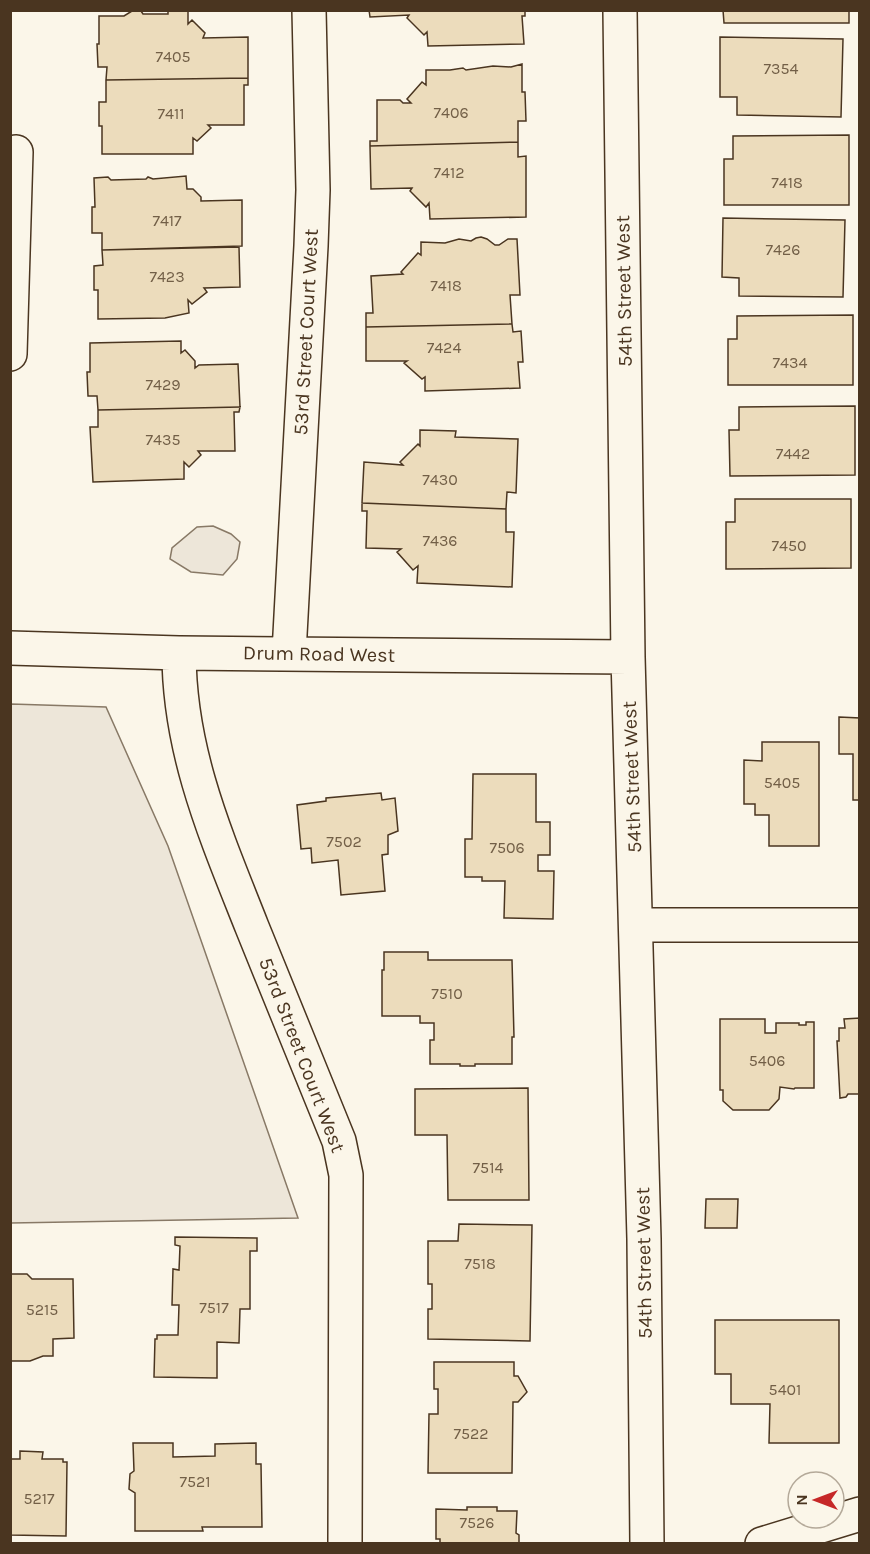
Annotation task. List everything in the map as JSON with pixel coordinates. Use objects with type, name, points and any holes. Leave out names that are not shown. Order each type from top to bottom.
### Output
[{"type":"street","name":"53rd Street Court West","points":[[289,653],[309,314],[313,190],[309,10]]},
{"type":"street","name":"54th Street West","points":[[620,10],[628,657],[644,1239],[647,1544]]},
{"type":"street","points":[[10,354],[16,152]]},
{"type":"street","name":"Drum Road West","points":[[10,648],[628,657]]},
{"type":"street","name":"53rd Street Court West","points":[[179,652],[184,724],[198,784],[227,866],[339,1141],[346,1175],[345,1544]]},
{"type":"street","points":[[636,925],[860,926]]},
{"type":"street","points":[[762,1544],[860,1514]]},
{"type":"shaded area","points":[[213,526],[231,534],[240,542],[237,559],[223,575],[191,572],[170,559],[172,548],[197,527]]},
{"type":"shaded area","points":[[11,704],[106,707],[168,846],[298,1218],[11,1223]]},
{"type":"building","points":[[137,10],[143,14],[168,14],[168,10],[188,10],[188,24],[192,20],[205,33],[203,38],[248,37],[248,78],[106,80],[107,67],[98,67],[99,16],[124,16]]},
{"type":"building","points":[[369,10],[525,10],[525,16],[522,16],[524,44],[428,46],[427,32],[424,35],[407,18],[409,15],[370,17]]},
{"type":"building","points":[[723,10],[849,10],[849,23],[724,23]]},
{"type":"building","points":[[720,37],[843,39],[841,117],[737,115],[737,97],[720,97]]},
{"type":"building","points":[[522,64],[522,92],[525,92],[526,121],[518,121],[518,142],[370,146],[370,141],[377,141],[377,100],[400,100],[403,103],[411,103],[407,99],[422,82],[426,85],[426,70],[463,68],[466,70],[493,66],[511,67]]},
{"type":"building","points":[[248,78],[248,85],[244,85],[244,125],[208,125],[211,128],[197,141],[193,138],[193,154],[102,154],[99,102],[106,102],[106,80]]},
{"type":"building","points":[[849,135],[849,205],[724,205],[724,159],[733,159],[733,136]]},
{"type":"building","points":[[518,142],[518,157],[526,156],[526,217],[430,219],[429,203],[426,207],[410,191],[412,188],[371,189],[370,146]]},
{"type":"building","points":[[186,176],[187,189],[193,189],[201,197],[201,201],[242,200],[242,246],[102,250],[102,233],[92,233],[92,207],[95,207],[94,178],[108,177],[111,180]]},
{"type":"building","points":[[723,218],[845,220],[843,297],[739,296],[739,278],[722,277]]},
{"type":"building","points":[[481,237],[495,245],[508,239],[517,239],[520,295],[510,295],[512,324],[366,327],[366,313],[373,313],[371,276],[403,274],[401,272],[418,253],[421,255],[421,242],[445,243],[459,239],[471,241]]},
{"type":"building","points":[[239,247],[240,287],[204,288],[207,292],[192,304],[188,300],[189,313],[165,318],[98,319],[98,290],[94,290],[94,266],[103,265],[102,250]]},
{"type":"building","points":[[853,315],[853,385],[728,385],[728,339],[737,339],[737,316]]},
{"type":"building","points":[[512,324],[513,332],[521,331],[523,362],[518,362],[520,388],[425,391],[425,377],[422,379],[404,363],[407,361],[366,361],[366,327]]},
{"type":"building","points":[[181,341],[181,353],[185,350],[195,361],[195,368],[199,365],[238,364],[240,407],[98,410],[97,396],[88,396],[87,372],[90,372],[90,343]]},
{"type":"building","points":[[855,406],[855,475],[730,476],[729,430],[739,430],[739,407]]},
{"type":"building","points":[[240,407],[239,412],[234,412],[235,451],[198,451],[201,455],[189,467],[184,462],[184,479],[93,482],[90,427],[98,427],[98,410]]},
{"type":"building","points":[[420,430],[456,431],[455,437],[518,439],[516,493],[507,492],[506,509],[362,503],[364,462],[403,465],[400,462],[418,444],[420,446]]},
{"type":"building","points":[[735,499],[851,499],[851,568],[726,569],[726,522],[735,522]]},
{"type":"building","points":[[362,503],[506,509],[506,532],[514,532],[512,587],[417,583],[418,566],[413,570],[397,552],[401,549],[366,548],[367,511],[362,511]]},
{"type":"building","points":[[839,717],[860,718],[860,800],[853,800],[853,754],[839,754]]},
{"type":"building","points":[[762,742],[819,742],[819,846],[769,846],[769,815],[755,815],[755,804],[744,804],[744,760],[762,761]]},
{"type":"building","points":[[473,774],[536,774],[536,822],[550,822],[550,855],[538,855],[538,871],[554,871],[553,919],[504,918],[505,881],[482,881],[482,877],[465,877],[465,839],[472,839]]},
{"type":"building","points":[[381,793],[382,800],[395,798],[398,831],[388,835],[388,854],[382,855],[385,891],[341,895],[338,860],[312,863],[311,848],[301,849],[297,805],[326,801],[326,798]]},
{"type":"building","points":[[384,952],[428,952],[428,960],[512,960],[514,1037],[512,1037],[512,1064],[460,1066],[460,1064],[430,1064],[430,1040],[434,1040],[434,1023],[420,1023],[420,1016],[382,1016]]},
{"type":"building","points":[[860,1018],[860,1097],[859,1094],[848,1094],[840,1098],[837,1041],[839,1041],[839,1028],[845,1028],[844,1019]]},
{"type":"building","points":[[720,1019],[765,1019],[765,1033],[776,1033],[776,1023],[806,1025],[806,1022],[814,1022],[814,1088],[780,1087],[779,1099],[769,1110],[733,1110],[723,1101],[723,1090],[720,1090]]},
{"type":"building","points":[[528,1088],[529,1200],[448,1200],[447,1135],[415,1135],[415,1089]]},
{"type":"building","points":[[706,1199],[738,1199],[737,1228],[705,1228]]},
{"type":"building","points":[[459,1224],[532,1225],[530,1341],[428,1339],[428,1309],[432,1309],[432,1284],[428,1284],[428,1241],[458,1241]]},
{"type":"building","points":[[175,1237],[257,1238],[257,1251],[250,1251],[250,1309],[240,1309],[239,1343],[217,1342],[217,1378],[154,1377],[157,1335],[178,1335],[179,1305],[172,1305],[173,1269],[179,1270],[180,1246],[175,1245]]},
{"type":"building","points":[[10,1274],[27,1274],[32,1279],[73,1279],[74,1338],[53,1339],[53,1356],[43,1356],[30,1361],[10,1361]]},
{"type":"building","points":[[715,1320],[839,1320],[839,1443],[769,1443],[770,1404],[731,1404],[731,1374],[715,1374]]},
{"type":"building","points":[[434,1362],[514,1362],[514,1376],[518,1376],[527,1392],[518,1402],[513,1402],[512,1473],[428,1473],[429,1414],[438,1414],[438,1389],[434,1389]]},
{"type":"building","points":[[133,1443],[173,1443],[173,1457],[215,1456],[215,1444],[256,1443],[256,1464],[261,1464],[262,1527],[202,1527],[203,1531],[135,1531],[135,1493],[129,1489],[130,1474],[134,1471]]},
{"type":"building","points":[[20,1451],[43,1452],[42,1459],[63,1459],[63,1462],[67,1462],[66,1536],[10,1535],[10,1459],[20,1459]]},
{"type":"building","points":[[467,1507],[497,1507],[497,1511],[517,1511],[516,1533],[519,1535],[519,1544],[440,1544],[440,1539],[436,1539],[436,1509],[467,1510]]}]
